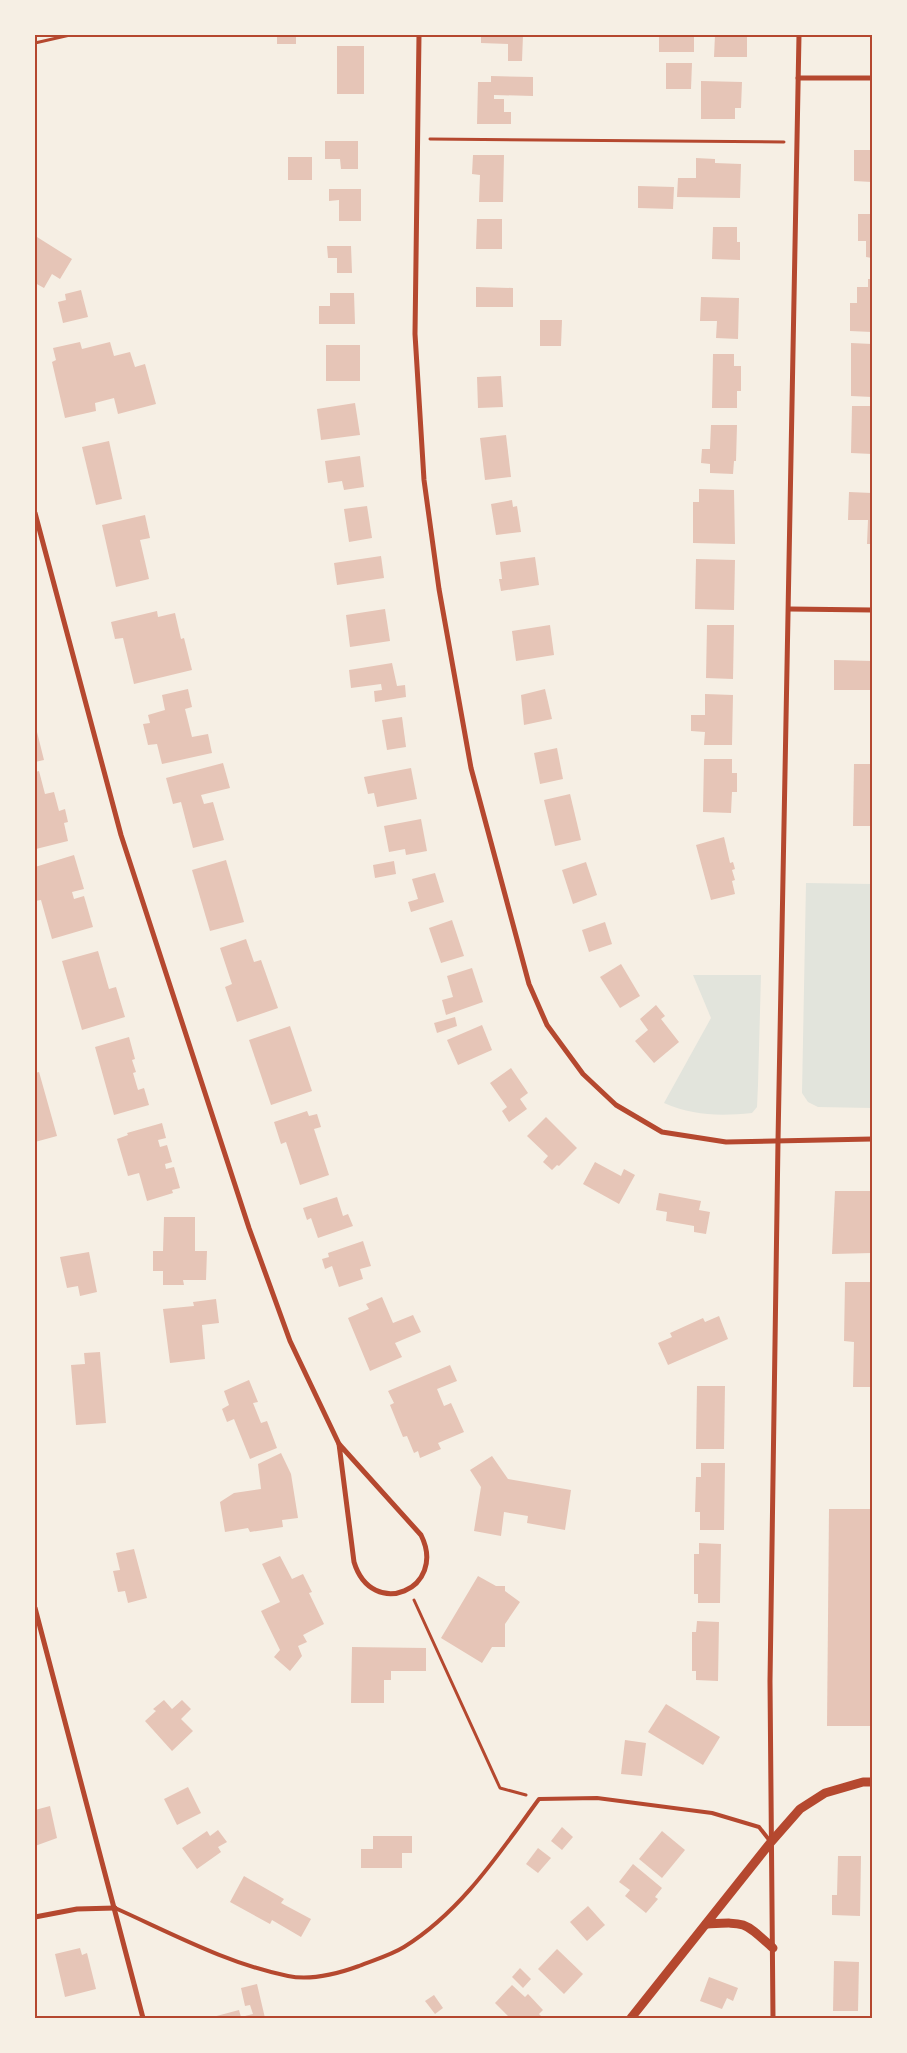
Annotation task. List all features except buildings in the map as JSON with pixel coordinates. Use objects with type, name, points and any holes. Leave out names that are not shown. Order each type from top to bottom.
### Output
[{"type":"street","points":[[419,35],[415,334],[424,480],[439,589],[472,768],[529,984],[548,1025],[583,1074],[616,1105],[662,1132],[726,1142],[872,1139]]},
{"type":"street","points":[[773,2018],[770,1681],[778,1140],[799,35]]},
{"type":"street","points":[[798,78],[872,78]]},
{"type":"street","points":[[35,513],[121,835],[249,1228],[290,1341],[339,1444],[421,1535],[427,1546],[428,1558],[425,1571],[418,1582],[409,1589],[397,1594],[385,1594],[374,1590],[364,1583],[357,1573],[339,1444]]},
{"type":"street","points":[[789,609],[872,610]]},
{"type":"street","points":[[35,1608],[144,2018]]},
{"type":"street","points":[[631,2018],[771,1842],[800,1809],[825,1793],[863,1782],[872,1782]]},
{"type":"street","points":[[35,1917],[77,1909],[115,1908]]},
{"type":"street","points":[[706,1924],[737,1923],[747,1925],[773,1948]]},
{"type":"lane","points":[[115,1908],[221,1955],[290,1977],[320,1977],[346,1970],[404,1947],[440,1919],[476,1885],[538,1799],[597,1798],[712,1813],[760,1827],[771,1842]]},
{"type":"path","points":[[35,43],[70,35]]},
{"type":"path","points":[[417,139],[797,142]]},
{"type":"path","points":[[409,1589],[500,1788],[538,1799]]},
{"type":"shaded area","points":[[806,883],[872,884],[872,1108],[818,1107],[808,1102],[802,1093]]},
{"type":"shaded area","points":[[693,975],[761,975],[757,1107],[752,1113],[729,1115],[696,1113],[664,1103],[711,1018]]}]
